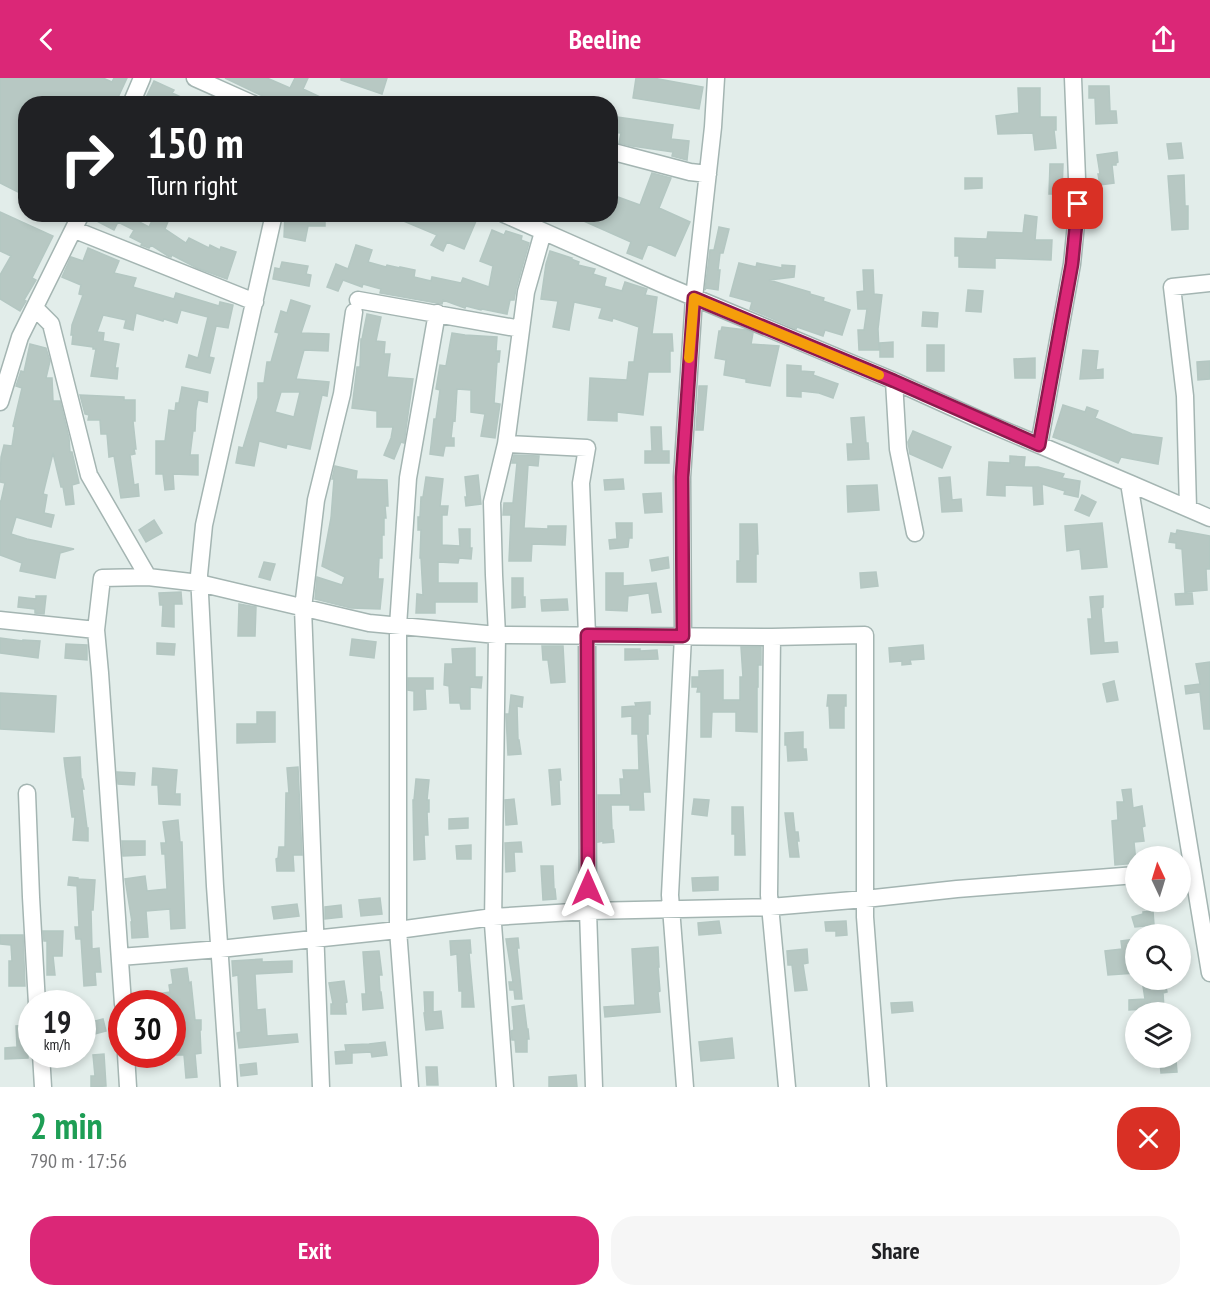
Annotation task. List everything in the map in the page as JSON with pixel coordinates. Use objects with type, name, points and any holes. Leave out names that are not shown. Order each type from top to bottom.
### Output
[{"type":"street","points":[[134,96],[142,78]]},
{"type":"street","points":[[195,78],[234,96]]},
{"type":"street","points":[[685,1087],[670,895],[683,636],[682,477],[694,298],[713,127],[716,78]]},
{"type":"street","points":[[1039,445],[1072,264],[1077,216],[1073,78]]},
{"type":"street","points":[[618,153],[690,172],[708,174]]},
{"type":"street","points":[[0,402],[21,337],[78,222],[255,302]]},
{"type":"street","points":[[229,1087],[199,583],[204,525],[272,222]]},
{"type":"street","points":[[521,222],[1210,518]]},
{"type":"street","points":[[505,1087],[493,917],[497,635],[492,502],[506,444],[526,292],[543,232]]},
{"type":"street","points":[[1188,508],[1185,396],[1172,287],[1210,283]]},
{"type":"street","points":[[321,1087],[303,608],[316,500],[342,394],[356,306],[437,313],[521,328]]},
{"type":"street","points":[[35,308],[51,324],[89,476],[148,577]]},
{"type":"street","points":[[410,1087],[398,930],[399,626],[408,478],[437,313]]},
{"type":"street","points":[[894,381],[898,449],[915,532]]},
{"type":"street","points":[[506,444],[587,448],[581,483],[587,635],[588,911],[594,1087]]},
{"type":"street","points":[[1129,483],[1183,846]]},
{"type":"street","points":[[122,990],[96,630],[102,578],[148,577],[199,583],[369,623],[497,635],[772,637],[865,635],[865,917],[878,1087]]},
{"type":"street","points":[[0,620],[96,630]]},
{"type":"street","points":[[772,637],[769,895],[787,1087]]},
{"type":"street","points":[[27,792],[37,990]]},
{"type":"street","points":[[120,957],[315,939],[493,917],[588,911],[770,907],[1125,876]]},
{"type":"street","points":[[1191,889],[1210,973]]},
{"type":"street","points":[[42,1068],[43,1087]]},
{"type":"street","points":[[127,1068],[128,1087]]},
{"type":"building","points":[[0,78],[103,78],[112,82],[114,78],[127,78],[119,96],[18,96],[18,192],[0,183]]},
{"type":"building","points":[[225,78],[267,78],[290,88],[295,78],[308,78],[303,89],[318,96],[263,96]]},
{"type":"building","points":[[341,78],[387,78],[382,94],[341,80]]},
{"type":"building","points":[[636,78],[653,78],[703,87],[699,109],[633,98]]},
{"type":"building","points":[[154,81],[174,90],[172,93],[179,96],[147,96]]},
{"type":"building","points":[[1089,86],[1109,86],[1110,111],[1116,111],[1117,123],[1096,124],[1095,98],[1089,98]]},
{"type":"building","points":[[1018,88],[1040,88],[1040,117],[1056,117],[1056,130],[1054,130],[1056,148],[1035,150],[1033,133],[998,134],[996,116],[1019,113]]},
{"type":"building","points":[[618,117],[673,125],[671,139],[689,141],[687,160],[672,156],[673,152],[619,143],[621,133],[618,133]]},
{"type":"building","points":[[1181,143],[1183,158],[1169,159],[1167,144]]},
{"type":"building","points":[[1117,152],[1118,162],[1112,165],[1114,183],[1100,185],[1097,155]]},
{"type":"building","points":[[1050,164],[1063,164],[1062,194],[1049,194]]},
{"type":"building","points":[[652,173],[671,178],[659,208],[690,222],[675,256],[648,244],[642,259],[627,253],[631,242],[586,222],[618,222],[618,197],[640,205]]},
{"type":"building","points":[[1184,175],[1188,229],[1172,230],[1168,176]]},
{"type":"building","points":[[965,178],[982,178],[982,188],[965,189]]},
{"type":"building","points":[[0,212],[53,236],[32,278],[36,280],[20,311],[0,299],[0,275],[11,256],[0,251]]},
{"type":"building","points":[[1025,215],[1037,217],[1035,240],[1052,240],[1051,260],[995,258],[995,268],[959,267],[959,256],[955,256],[955,238],[987,239],[988,232],[1023,233]]},
{"type":"building","points":[[99,222],[118,222],[114,230]]},
{"type":"building","points":[[118,222],[139,222],[149,227],[151,222],[168,222],[165,229],[186,243],[189,238],[209,248],[210,245],[220,250],[221,247],[236,252],[227,279],[197,268],[172,255],[168,256],[151,245],[149,248],[141,245],[142,243],[130,237],[134,230]]},
{"type":"building","points":[[285,222],[325,222],[325,226],[308,226],[305,241],[284,237]]},
{"type":"building","points":[[406,222],[476,222],[464,249],[447,242],[443,251],[431,245],[437,235]]},
{"type":"building","points":[[719,227],[729,229],[723,253],[720,253],[718,290],[706,288],[705,290],[710,250],[714,250]]},
{"type":"building","points":[[492,230],[504,235],[506,231],[522,236],[521,240],[529,243],[514,300],[510,300],[507,314],[466,306],[465,308],[443,300],[442,304],[380,293],[381,289],[363,284],[362,287],[343,280],[338,291],[327,287],[336,264],[348,269],[356,245],[372,250],[368,262],[386,267],[387,265],[415,270],[414,277],[431,281],[432,277],[461,283],[463,278],[489,287],[493,266],[480,261]]},
{"type":"building","points":[[88,248],[119,261],[114,273],[136,278],[133,287],[174,299],[176,293],[219,306],[220,302],[233,305],[228,328],[216,326],[209,357],[214,358],[210,373],[186,367],[189,355],[198,358],[208,317],[181,310],[177,323],[136,313],[133,330],[124,328],[126,320],[103,315],[97,332],[104,333],[103,341],[119,344],[115,368],[118,368],[117,379],[91,376],[96,349],[72,344],[73,335],[71,335],[72,325],[83,295],[79,294],[81,285],[62,277],[71,257],[83,261]]},
{"type":"building","points":[[550,251],[572,258],[579,262],[578,265],[595,269],[593,274],[606,278],[604,286],[622,291],[625,282],[647,289],[645,295],[657,297],[652,334],[672,334],[673,351],[670,351],[670,372],[648,372],[643,415],[617,412],[617,421],[588,420],[590,378],[627,380],[629,362],[634,362],[639,327],[613,318],[612,321],[599,318],[602,308],[574,302],[569,330],[553,327],[558,301],[541,299]]},
{"type":"building","points":[[282,262],[308,266],[306,274],[311,275],[309,286],[273,279],[275,268],[280,269]]},
{"type":"building","points":[[739,263],[756,267],[757,263],[782,268],[782,265],[795,266],[794,277],[769,280],[810,292],[810,294],[824,298],[823,301],[850,310],[842,335],[825,330],[823,336],[797,327],[796,329],[750,309],[752,302],[730,296]]},
{"type":"building","points":[[863,270],[873,270],[874,294],[882,295],[878,329],[879,350],[859,350],[858,330],[864,330],[867,309],[858,309],[857,292],[864,291]]},
{"type":"building","points":[[968,290],[983,291],[981,312],[966,311]]},
{"type":"building","points":[[291,300],[310,306],[301,333],[329,334],[328,351],[304,350],[296,379],[329,382],[327,396],[322,395],[310,449],[287,444],[286,448],[259,441],[254,466],[236,463],[239,447],[243,448],[258,398],[258,383],[264,383],[267,362],[271,362],[279,333],[275,332],[281,311],[287,313]],"holes":[[[281,392],[300,392],[294,417],[275,412]]]},
{"type":"building","points":[[923,312],[938,313],[937,327],[922,326]]},
{"type":"building","points":[[367,314],[381,317],[376,341],[385,342],[384,354],[390,354],[387,377],[413,379],[404,443],[401,442],[394,459],[384,455],[393,427],[377,427],[377,411],[352,408],[357,367],[360,367],[361,339]]},
{"type":"building","points":[[722,327],[753,333],[751,344],[779,346],[770,386],[724,375],[726,360],[715,358],[719,331]]},
{"type":"building","points":[[452,333],[497,337],[496,351],[500,351],[494,403],[500,404],[495,438],[481,436],[485,414],[471,412],[471,390],[457,389],[455,421],[453,420],[451,438],[454,438],[454,446],[445,446],[443,456],[430,454],[440,390],[436,389],[440,365],[446,366]]},
{"type":"building","points":[[893,342],[893,357],[880,357],[880,343]]},
{"type":"building","points":[[30,344],[46,348],[50,361],[46,378],[52,378],[53,401],[60,401],[79,483],[72,485],[74,504],[66,505],[53,453],[43,494],[47,495],[44,513],[54,515],[51,527],[16,517],[11,534],[74,549],[60,553],[55,578],[20,571],[22,563],[0,555],[0,501],[5,483],[0,482],[1,457],[4,445],[12,446],[15,427],[13,426],[22,388],[16,386],[21,371],[24,372]]},
{"type":"building","points":[[927,345],[944,345],[944,371],[927,371]]},
{"type":"building","points":[[1083,350],[1098,351],[1096,370],[1103,369],[1103,378],[1080,379]]},
{"type":"building","points":[[1035,358],[1035,378],[1015,378],[1014,359]]},
{"type":"building","points":[[1210,361],[1210,379],[1198,380],[1197,362]]},
{"type":"building","points":[[787,365],[801,366],[801,371],[814,372],[813,375],[838,384],[833,398],[819,393],[801,391],[801,397],[787,396]]},
{"type":"building","points":[[699,386],[707,386],[703,430],[696,430]]},
{"type":"building","points":[[182,387],[208,392],[207,402],[198,400],[190,455],[198,455],[198,475],[173,474],[174,489],[165,490],[163,474],[156,474],[156,441],[165,441],[169,410],[175,411]]},
{"type":"building","points":[[80,395],[124,397],[124,400],[135,400],[135,421],[133,421],[136,449],[134,449],[135,454],[130,455],[134,485],[138,484],[139,496],[121,498],[114,456],[109,457],[107,434],[101,434],[100,420],[88,420],[89,415],[85,414]]},
{"type":"building","points":[[1063,405],[1085,412],[1087,407],[1098,411],[1095,418],[1132,434],[1162,438],[1158,464],[1121,457],[1118,463],[1053,437]]},
{"type":"building","points":[[864,417],[869,459],[848,460],[847,444],[853,444],[851,418]]},
{"type":"building","points":[[651,427],[661,427],[662,451],[669,451],[669,463],[645,463],[645,451],[652,451]]},
{"type":"building","points":[[913,431],[951,447],[942,468],[910,454],[908,442]]},
{"type":"building","points":[[514,455],[539,456],[538,466],[528,465],[524,528],[548,529],[548,526],[566,526],[565,545],[532,544],[531,561],[509,561],[511,515],[503,515],[504,503],[513,503],[517,463],[512,463]]},
{"type":"building","points":[[1010,456],[1025,457],[1024,467],[1038,467],[1064,474],[1062,478],[1080,481],[1078,497],[1064,494],[1065,491],[1042,484],[1043,504],[1034,505],[1033,486],[1005,485],[1005,496],[987,495],[989,462],[1010,463]]},
{"type":"building","points":[[335,466],[357,471],[356,479],[387,480],[388,506],[385,506],[382,558],[379,558],[378,579],[383,579],[380,609],[351,608],[315,599],[317,577],[342,585],[345,577],[322,566],[331,518],[334,479],[332,479]]},
{"type":"building","points":[[478,475],[481,504],[466,506],[465,477]]},
{"type":"building","points":[[426,477],[443,479],[440,506],[448,506],[447,515],[442,515],[442,545],[460,546],[459,529],[470,529],[471,559],[459,558],[458,563],[438,562],[438,583],[477,583],[477,602],[435,602],[435,613],[416,613],[417,594],[423,595],[420,558],[421,530],[418,530],[418,517],[420,517],[421,497],[423,497]]},
{"type":"building","points":[[950,477],[952,500],[961,499],[962,511],[942,512],[939,478]]},
{"type":"building","points":[[623,479],[624,489],[605,490],[604,480]]},
{"type":"building","points":[[877,485],[879,510],[848,512],[847,486]]},
{"type":"building","points":[[661,493],[662,512],[645,513],[643,494]]},
{"type":"building","points":[[1082,495],[1096,502],[1089,516],[1075,510]]},
{"type":"building","points":[[154,520],[162,533],[146,542],[139,530]]},
{"type":"building","points":[[616,523],[632,523],[632,538],[629,538],[628,547],[610,549],[609,540],[617,539]]},
{"type":"building","points":[[1102,523],[1107,567],[1082,569],[1080,549],[1067,551],[1065,526]]},
{"type":"building","points":[[740,524],[757,524],[756,582],[737,582],[737,561],[740,561]]},
{"type":"building","points":[[1177,530],[1210,536],[1210,569],[1206,569],[1207,590],[1185,592],[1182,549],[1176,548],[1176,543],[1169,542],[1171,533],[1176,534]]},
{"type":"building","points":[[668,557],[669,568],[652,571],[650,560]]},
{"type":"building","points":[[264,562],[275,564],[270,580],[259,577]]},
{"type":"building","points":[[876,572],[878,586],[861,588],[860,573]]},
{"type":"building","points":[[606,573],[623,573],[623,586],[656,583],[661,612],[652,613],[649,593],[628,596],[627,611],[606,610]]},
{"type":"building","points":[[512,578],[523,578],[525,607],[512,608]]},
{"type":"building","points":[[181,592],[182,604],[174,604],[174,627],[162,626],[163,605],[160,605],[159,593]]},
{"type":"building","points":[[1192,593],[1193,604],[1176,605],[1175,594]]},
{"type":"building","points":[[36,596],[46,596],[44,614],[35,613],[35,609],[18,607],[19,597],[36,599]]},
{"type":"building","points":[[1103,596],[1103,607],[1101,608],[1104,643],[1117,642],[1118,652],[1091,654],[1088,619],[1092,619],[1090,597]]},
{"type":"building","points":[[567,599],[568,610],[542,611],[541,600]]},
{"type":"building","points":[[239,604],[256,607],[255,636],[238,636]]},
{"type":"building","points":[[0,638],[40,641],[38,658],[0,653]]},
{"type":"building","points":[[352,639],[376,642],[374,658],[350,655]]},
{"type":"building","points":[[157,643],[175,644],[174,655],[157,654]]},
{"type":"building","points":[[66,644],[87,645],[87,660],[65,658]]},
{"type":"building","points":[[923,645],[924,659],[910,660],[911,664],[902,665],[902,661],[890,662],[889,648]]},
{"type":"building","points":[[542,646],[563,646],[565,682],[551,683],[548,660],[543,660]]},
{"type":"building","points":[[741,647],[761,647],[761,665],[758,665],[757,732],[736,731],[736,712],[712,712],[711,737],[701,737],[701,692],[697,692],[698,687],[692,687],[692,677],[699,677],[699,671],[723,670],[723,700],[740,700],[740,677],[743,677]]},
{"type":"building","points":[[475,648],[475,677],[482,677],[481,688],[470,687],[470,709],[461,709],[460,703],[450,703],[449,686],[444,685],[445,664],[453,664],[452,649]]},
{"type":"building","points":[[625,649],[657,650],[658,659],[625,660]]},
{"type":"building","points":[[1210,662],[1210,729],[1204,729],[1200,692],[1186,694],[1185,686],[1200,684],[1196,664]]},
{"type":"building","points":[[408,678],[433,678],[433,689],[425,689],[426,709],[414,710],[414,691],[408,690]]},
{"type":"building","points":[[1114,681],[1118,700],[1107,702],[1103,684]]},
{"type":"building","points":[[0,693],[56,696],[54,732],[0,729]]},
{"type":"building","points":[[511,695],[523,697],[522,707],[517,706],[518,740],[521,754],[508,755],[506,714],[509,714]]},
{"type":"building","points":[[828,695],[846,695],[844,728],[830,728]]},
{"type":"building","points":[[650,702],[648,734],[646,734],[650,792],[643,792],[644,810],[630,810],[630,805],[611,805],[614,842],[598,842],[598,795],[621,795],[620,779],[624,779],[623,770],[639,770],[638,734],[632,734],[632,716],[622,717],[622,707]]},
{"type":"building","points":[[257,712],[275,712],[275,742],[237,743],[237,724],[257,724]]},
{"type":"building","points":[[803,732],[803,749],[806,749],[807,760],[788,761],[785,733]]},
{"type":"building","points":[[80,757],[88,841],[73,840],[75,817],[72,817],[64,758]]},
{"type":"building","points":[[298,767],[302,855],[293,855],[294,871],[277,871],[276,859],[279,847],[285,847],[286,793],[289,793],[287,768]]},
{"type":"building","points":[[153,768],[177,770],[175,794],[180,794],[180,805],[159,804],[158,785],[152,785]]},
{"type":"building","points":[[560,769],[560,804],[552,805],[549,770]]},
{"type":"building","points":[[117,772],[135,773],[134,785],[118,784]]},
{"type":"building","points":[[416,779],[429,780],[427,800],[429,800],[429,812],[427,812],[428,835],[424,835],[425,859],[414,860],[413,800]]},
{"type":"building","points":[[1131,789],[1133,808],[1142,806],[1145,826],[1142,827],[1144,841],[1134,842],[1134,846],[1125,846],[1125,864],[1115,865],[1112,821],[1118,820],[1117,802],[1124,802],[1122,790]]},
{"type":"building","points":[[514,799],[517,824],[506,825],[505,800]]},
{"type":"building","points":[[694,799],[709,800],[707,816],[692,814]]},
{"type":"building","points":[[732,807],[743,807],[745,855],[735,855]]},
{"type":"building","points":[[785,813],[793,813],[795,832],[798,832],[799,857],[790,857]]},
{"type":"building","points":[[468,818],[468,828],[449,829],[449,819]]},
{"type":"building","points":[[178,820],[180,842],[182,842],[185,928],[171,929],[170,909],[146,911],[148,937],[132,938],[132,922],[125,879],[145,876],[147,891],[167,889],[165,854],[162,854],[161,843],[166,843],[163,822]]},
{"type":"building","points":[[122,841],[145,841],[145,855],[123,856]]},
{"type":"building","points":[[521,842],[522,852],[514,852],[515,871],[506,872],[505,843]]},
{"type":"building","points":[[471,845],[471,859],[457,859],[456,846]]},
{"type":"building","points":[[541,866],[553,866],[556,899],[543,900]]},
{"type":"building","points":[[69,877],[95,880],[93,910],[91,910],[92,949],[99,948],[101,972],[95,972],[96,985],[84,986],[81,939],[76,939],[75,927],[79,927],[77,886],[68,885]]},
{"type":"building","points":[[718,877],[718,890],[693,891],[692,878]]},
{"type":"building","points":[[380,898],[382,914],[361,916],[359,900]]},
{"type":"building","points":[[297,904],[299,916],[274,919],[272,907]]},
{"type":"building","points":[[341,905],[342,917],[325,919],[325,907]]},
{"type":"building","points":[[1143,912],[1153,912],[1154,924],[1134,924],[1132,917],[1143,914]]},
{"type":"building","points":[[719,921],[721,933],[699,935],[698,923]]},
{"type":"building","points":[[846,921],[847,935],[836,936],[836,931],[826,931],[825,922]]},
{"type":"building","points":[[43,931],[63,931],[62,956],[53,956],[55,975],[47,975],[47,941],[44,941]]},
{"type":"building","points":[[0,935],[23,935],[25,986],[9,986],[11,945],[0,944]]},
{"type":"building","points":[[518,938],[522,999],[515,999],[514,990],[510,990],[509,982],[513,982],[506,939]]},
{"type":"building","points":[[470,940],[474,1007],[462,1007],[457,954],[451,955],[450,941]]},
{"type":"building","points":[[1125,940],[1125,974],[1108,975],[1105,951],[1122,949],[1121,941]]},
{"type":"building","points":[[658,947],[660,1012],[605,1017],[604,1007],[635,1005],[632,949]]},
{"type":"building","points":[[807,949],[808,963],[803,964],[807,990],[795,991],[792,965],[788,965],[787,951]]},
{"type":"building","points":[[379,951],[382,975],[379,975],[380,992],[383,1008],[363,1010],[362,994],[366,994],[363,952]]},
{"type":"building","points":[[262,959],[262,962],[292,961],[292,972],[255,974],[257,1010],[265,1009],[267,1036],[297,1034],[298,1042],[239,1048],[237,1033],[241,1032],[238,975],[233,976],[232,961]]},
{"type":"building","points":[[187,968],[189,983],[191,982],[195,1020],[201,1020],[201,1053],[195,1054],[197,1077],[186,1078],[186,990],[170,990],[169,985],[173,984],[171,970]]},
{"type":"building","points":[[344,981],[346,1014],[331,1014],[331,1004],[333,1004],[329,983]]},
{"type":"building","points":[[1144,990],[1167,990],[1163,993],[1164,1002],[1129,1002],[1129,1000],[1145,999]]},
{"type":"building","points":[[424,992],[433,992],[433,1012],[441,1011],[443,1028],[426,1030]]},
{"type":"building","points":[[912,1002],[913,1011],[892,1013],[891,1003]]},
{"type":"building","points":[[524,1005],[529,1039],[527,1039],[527,1052],[516,1052],[515,1040],[512,1040],[511,1031],[514,1030],[512,1007]]},
{"type":"building","points":[[103,1019],[106,1031],[96,1034],[96,1021]]},
{"type":"building","points":[[16,1026],[18,1026],[18,1058],[5,1059],[5,1048],[17,1047]]},
{"type":"building","points":[[732,1038],[734,1058],[701,1061],[699,1042]]},
{"type":"building","points":[[385,1042],[387,1055],[372,1057],[371,1052],[352,1053],[352,1063],[336,1064],[335,1052],[346,1051],[345,1045]]},
{"type":"building","points":[[104,1054],[106,1086],[91,1087],[91,1076],[95,1076],[96,1055]]},
{"type":"building","points":[[256,1063],[257,1074],[241,1076],[240,1065]]},
{"type":"building","points":[[426,1067],[437,1067],[438,1085],[427,1085]]},
{"type":"building","points":[[1161,1068],[1177,1068],[1177,1072],[1161,1073]]},
{"type":"building","points":[[576,1075],[577,1087],[549,1087],[549,1077]]},
{"type":"slow traffic","points":[[689,358],[694,298],[879,375]]},
{"type":"route","points":[[588,888],[587,635],[683,636],[682,477],[694,298],[894,381],[1039,445],[1072,264],[1078,204]]}]
